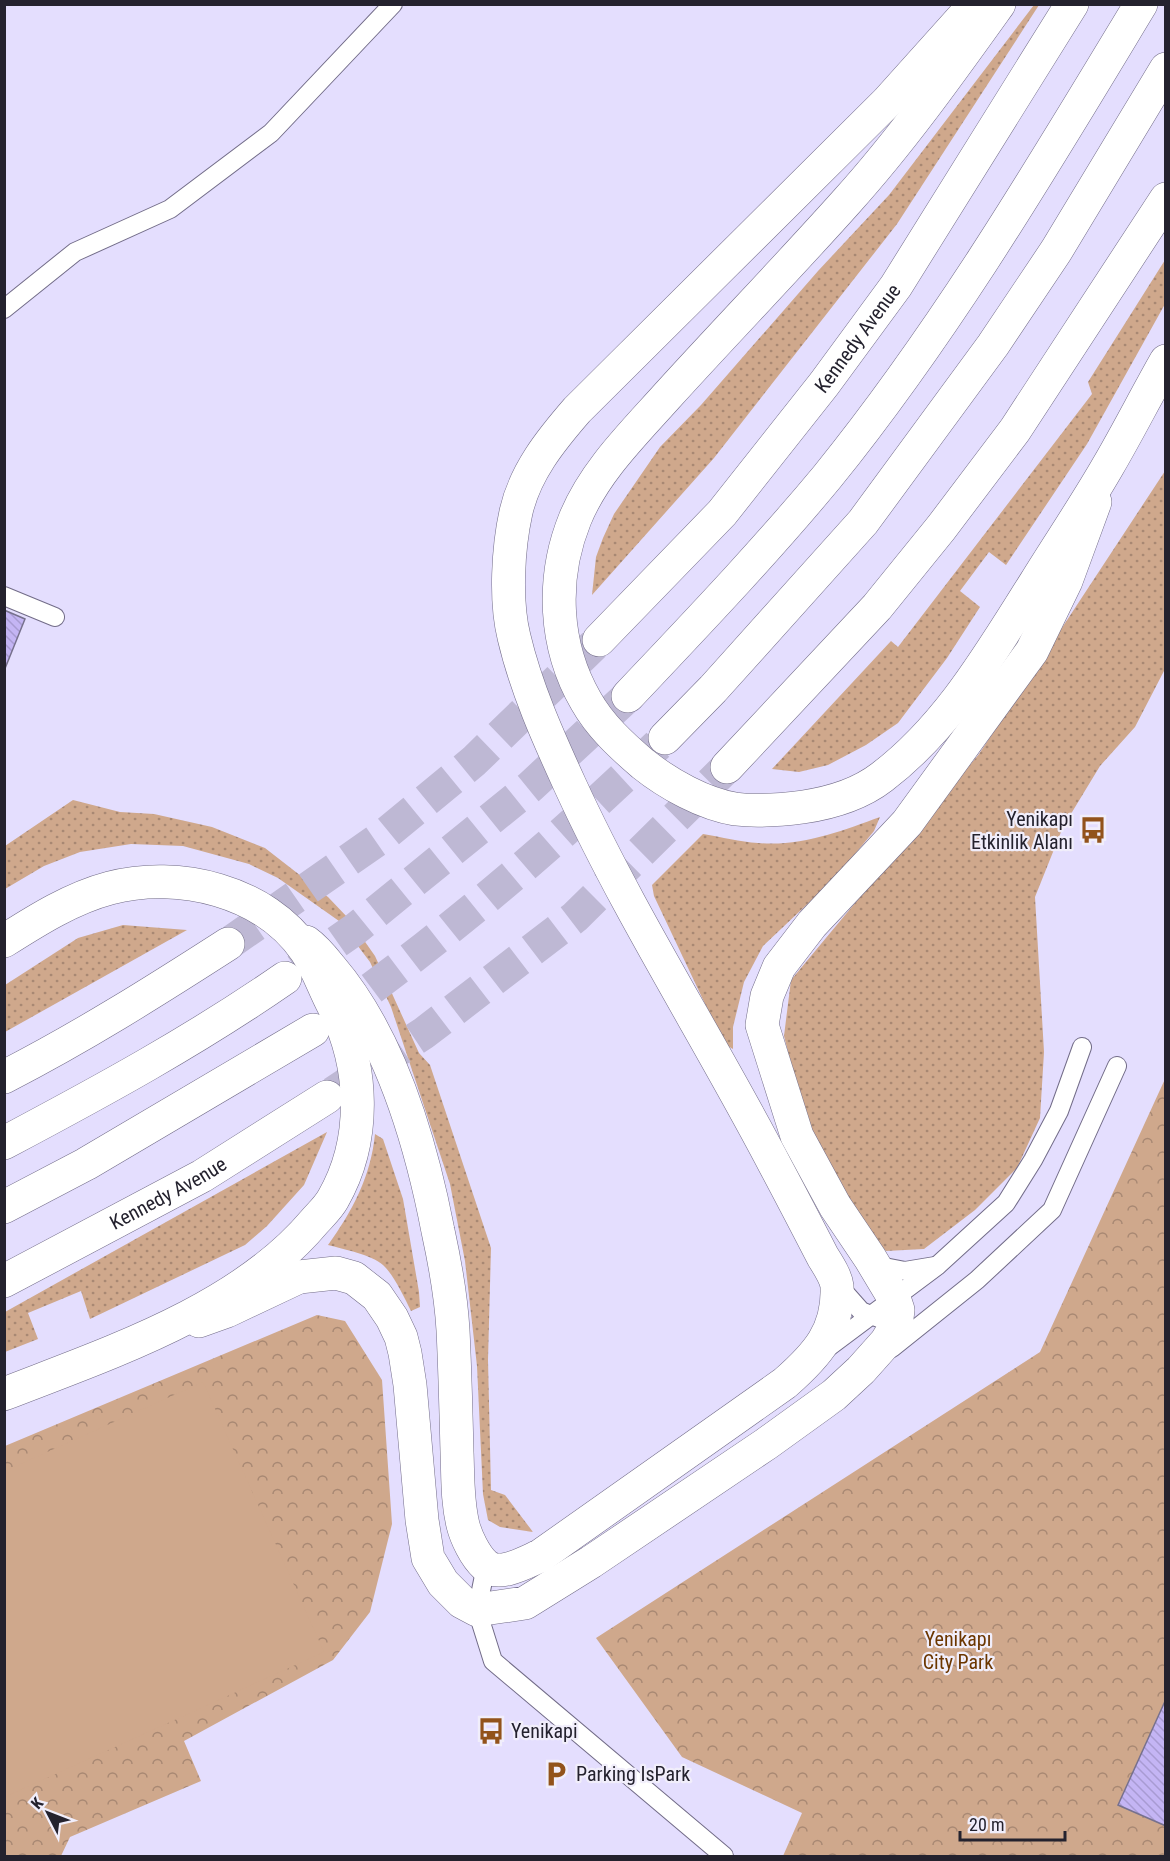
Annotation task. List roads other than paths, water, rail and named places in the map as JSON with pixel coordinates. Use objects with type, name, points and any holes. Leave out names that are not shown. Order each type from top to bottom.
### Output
[{"type":"main road","points":[[4,941],[66,905],[110,888],[138,883],[179,882],[218,890],[255,905],[314,948],[345,984],[379,1044],[409,1116],[430,1189],[445,1264],[453,1327],[459,1493],[464,1526],[476,1553],[486,1566],[499,1570],[540,1556],[785,1383],[811,1360],[833,1325],[837,1283],[763,1142],[635,916],[597,843],[540,718],[513,636],[509,598],[511,546],[516,511],[527,480],[554,437],[577,410],[887,102],[975,4]]},
{"type":"main road","points":[[999,4],[913,120],[850,198],[680,381],[598,476],[576,516],[565,549],[558,589],[565,647],[586,702],[610,733],[659,777],[690,794],[731,808],[774,811],[830,803],[879,780],[918,746],[958,702],[1107,467],[1166,361]]},
{"type":"main road","name":"Kennedy Avenue","points":[[599,640],[722,513],[824,384],[896,286],[1072,4]]},
{"type":"main road","points":[[628,696],[726,593],[819,486],[903,376],[979,267],[1141,4]]},
{"type":"main road","points":[[665,738],[735,666],[863,522],[993,345],[1056,251],[1166,69]]},
{"type":"main road","points":[[727,767],[878,607],[941,528],[1015,430],[1166,199]]},
{"type":"main road","points":[[4,1394],[132,1344],[227,1311],[299,1277],[336,1273],[354,1278],[377,1296],[392,1318],[401,1337],[410,1385],[422,1520],[428,1558],[443,1583],[462,1602],[477,1610],[525,1603],[766,1444],[834,1395],[886,1342],[888,1313],[874,1264],[835,1206],[797,1136],[762,1025],[767,996],[779,967],[812,924],[908,823],[1032,651],[1066,581],[1107,467]]},
{"type":"main road","points":[[132,1344],[211,1304],[262,1271],[300,1239],[332,1201],[352,1155],[358,1110],[354,1066],[343,1024],[307,952],[281,924]]},
{"type":"main road","points":[[4,1077],[146,997],[228,944]]},
{"type":"main road","points":[[4,1143],[143,1068],[229,1017],[285,978]]},
{"type":"main road","points":[[4,1207],[86,1164],[313,1030]]},
{"type":"main road","name":"Kennedy Avenue","points":[[4,1281],[202,1176],[327,1097]]},
{"type":"lane","points":[[4,309],[75,252],[170,209],[271,133],[393,4]]},
{"type":"lane","points":[[4,597],[55,617]]},
{"type":"lane","points":[[811,1360],[888,1313],[1006,1203],[1033,1160],[1059,1111],[1082,1047]]},
{"type":"lane","points":[[834,1395],[977,1280],[1052,1210],[1117,1066]]},
{"type":"lane","points":[[874,1264],[905,1271],[937,1266]]},
{"type":"lane","points":[[837,1283],[861,1311],[888,1313],[912,1326],[945,1305]]},
{"type":"lane","points":[[486,1566],[477,1610],[493,1661],[724,1857]]},
{"type":"tunnel","points":[[228,944],[383,836],[474,761],[599,640]]},
{"type":"tunnel","points":[[297,970],[354,930],[530,787],[628,696]]},
{"type":"tunnel","points":[[332,1017],[419,952],[545,849],[665,738]]},
{"type":"tunnel","points":[[333,1093],[424,1033],[575,917],[727,767]]},
{"type":"place","name":"Yenikapı Etkinlik Alanı","points":[[1093,830]]},
{"type":"place","name":"Yenikapi","points":[[491,1731]]},
{"type":"place","name":"Parking IsPark","points":[[556,1774]]},
{"type":"park label","name":"Yenikapı City Park","points":[[958,1650]]}]
